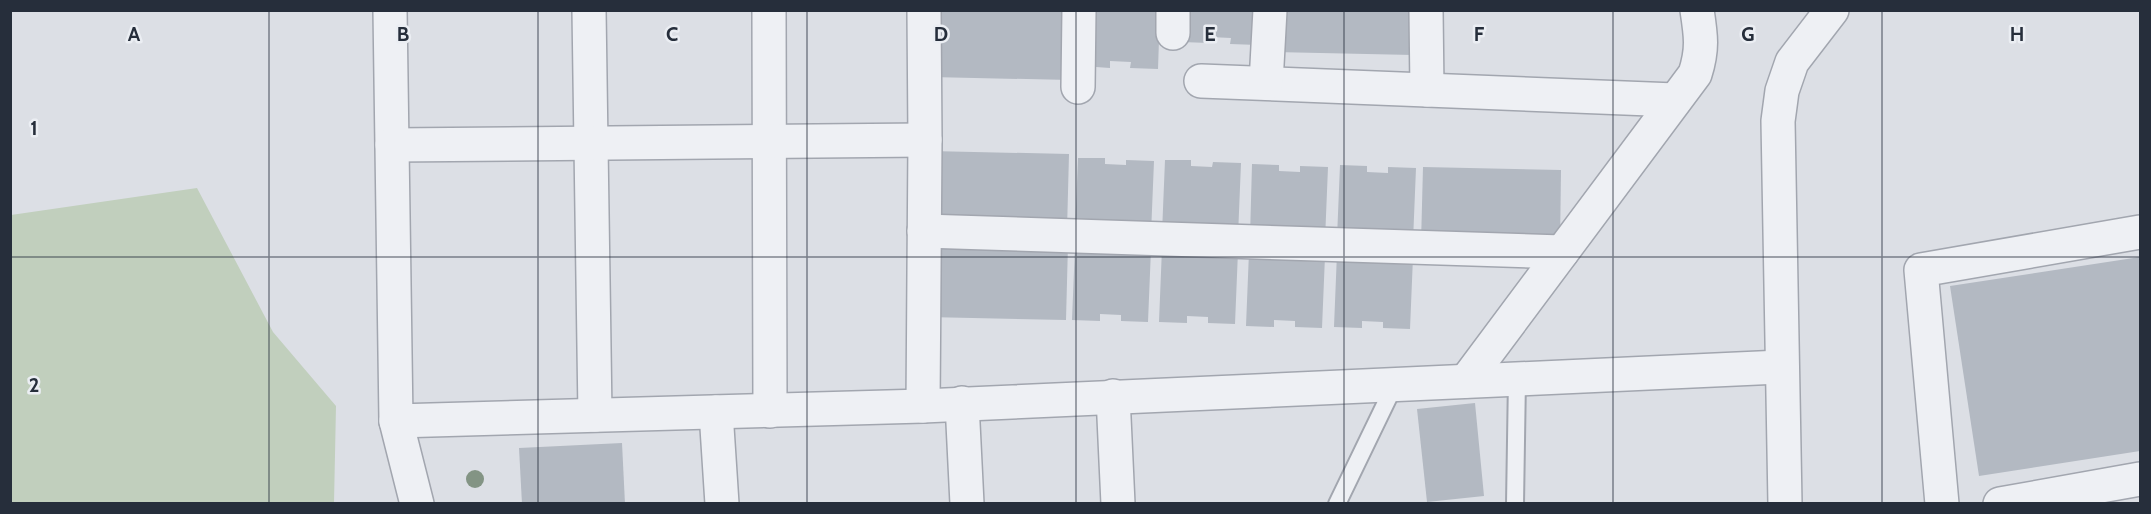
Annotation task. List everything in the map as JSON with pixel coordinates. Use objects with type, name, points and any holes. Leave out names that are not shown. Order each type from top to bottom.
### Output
[{"type":"street","points":[[390,10],[396,421],[417,504]]},
{"type":"street","points":[[589,10],[595,415]]},
{"type":"street","points":[[769,10],[770,411]]},
{"type":"street","points":[[923,406],[924,10]]},
{"type":"street","points":[[1078,87],[1079,10]]},
{"type":"street","points":[[1266,83],[1270,10]]},
{"type":"street","points":[[1426,10],[1427,90]]},
{"type":"street","points":[[1466,381],[1695,74],[1701,56],[1697,10]]},
{"type":"street","points":[[1785,504],[1778,121],[1782,91],[1792,62],[1832,10]]},
{"type":"street","points":[[1201,81],[1676,100]]},
{"type":"street","points":[[392,145],[925,140]]},
{"type":"street","points":[[924,231],[1562,252]]},
{"type":"street","points":[[1942,504],[1921,270],[2140,232]]},
{"type":"street","points":[[396,421],[923,406],[1782,367]]},
{"type":"street","points":[[1113,396],[1118,504]]},
{"type":"street","points":[[962,403],[967,504]]},
{"type":"street","points":[[716,412],[722,504]]},
{"type":"street","points":[[2001,504],[2140,478]]},
{"type":"lane","points":[[1515,504],[1517,378]]},
{"type":"lane","points":[[1337,504],[1395,384]]},
{"type":"green space","points":[[197,188],[273,332],[336,406],[334,503],[11,503],[11,215]]},
{"type":"building","points":[[933,10],[1072,10],[1070,80],[931,77]]},
{"type":"building","points":[[1084,10],[1160,10],[1158,69],[1130,68],[1131,62],[1110,61],[1110,68],[1082,66]]},
{"type":"building","points":[[1183,10],[1259,10],[1258,45],[1230,44],[1231,38],[1210,37],[1209,43],[1182,42]]},
{"type":"building","points":[[1275,10],[1414,10],[1413,55],[1274,52]]},
{"type":"building","points":[[930,151],[1069,154],[1067,230],[928,227]]},
{"type":"building","points":[[1078,158],[1105,158],[1105,164],[1126,165],[1126,160],[1154,161],[1151,234],[1075,231]]},
{"type":"building","points":[[1165,160],[1191,160],[1191,166],[1212,167],[1213,162],[1241,163],[1238,236],[1162,233]]},
{"type":"building","points":[[1252,164],[1279,165],[1279,171],[1300,172],[1300,166],[1328,167],[1325,240],[1250,237]]},
{"type":"building","points":[[1340,165],[1367,166],[1367,172],[1388,173],[1388,167],[1416,168],[1413,241],[1337,238]]},
{"type":"building","points":[[1423,167],[1561,170],[1560,246],[1421,243]]},
{"type":"building","points":[[929,241],[1068,244],[1066,320],[927,317]]},
{"type":"building","points":[[1075,246],[1151,249],[1148,322],[1121,321],[1121,315],[1100,314],[1100,321],[1072,320]]},
{"type":"building","points":[[1162,248],[1238,251],[1235,324],[1208,323],[1208,317],[1187,316],[1187,323],[1159,322]]},
{"type":"building","points":[[1249,252],[1276,253],[1275,259],[1297,260],[1297,254],[1325,256],[1322,328],[1295,327],[1295,321],[1274,320],[1274,327],[1246,326]]},
{"type":"building","points":[[1337,253],[1413,257],[1410,329],[1383,328],[1383,322],[1362,321],[1362,328],[1334,327]]},
{"type":"building","points":[[2140,257],[2140,451],[1979,476],[1950,286]]},
{"type":"building","points":[[1475,403],[1484,496],[1427,502],[1417,409]]},
{"type":"building","points":[[622,443],[625,504],[522,504],[519,448]]}]
